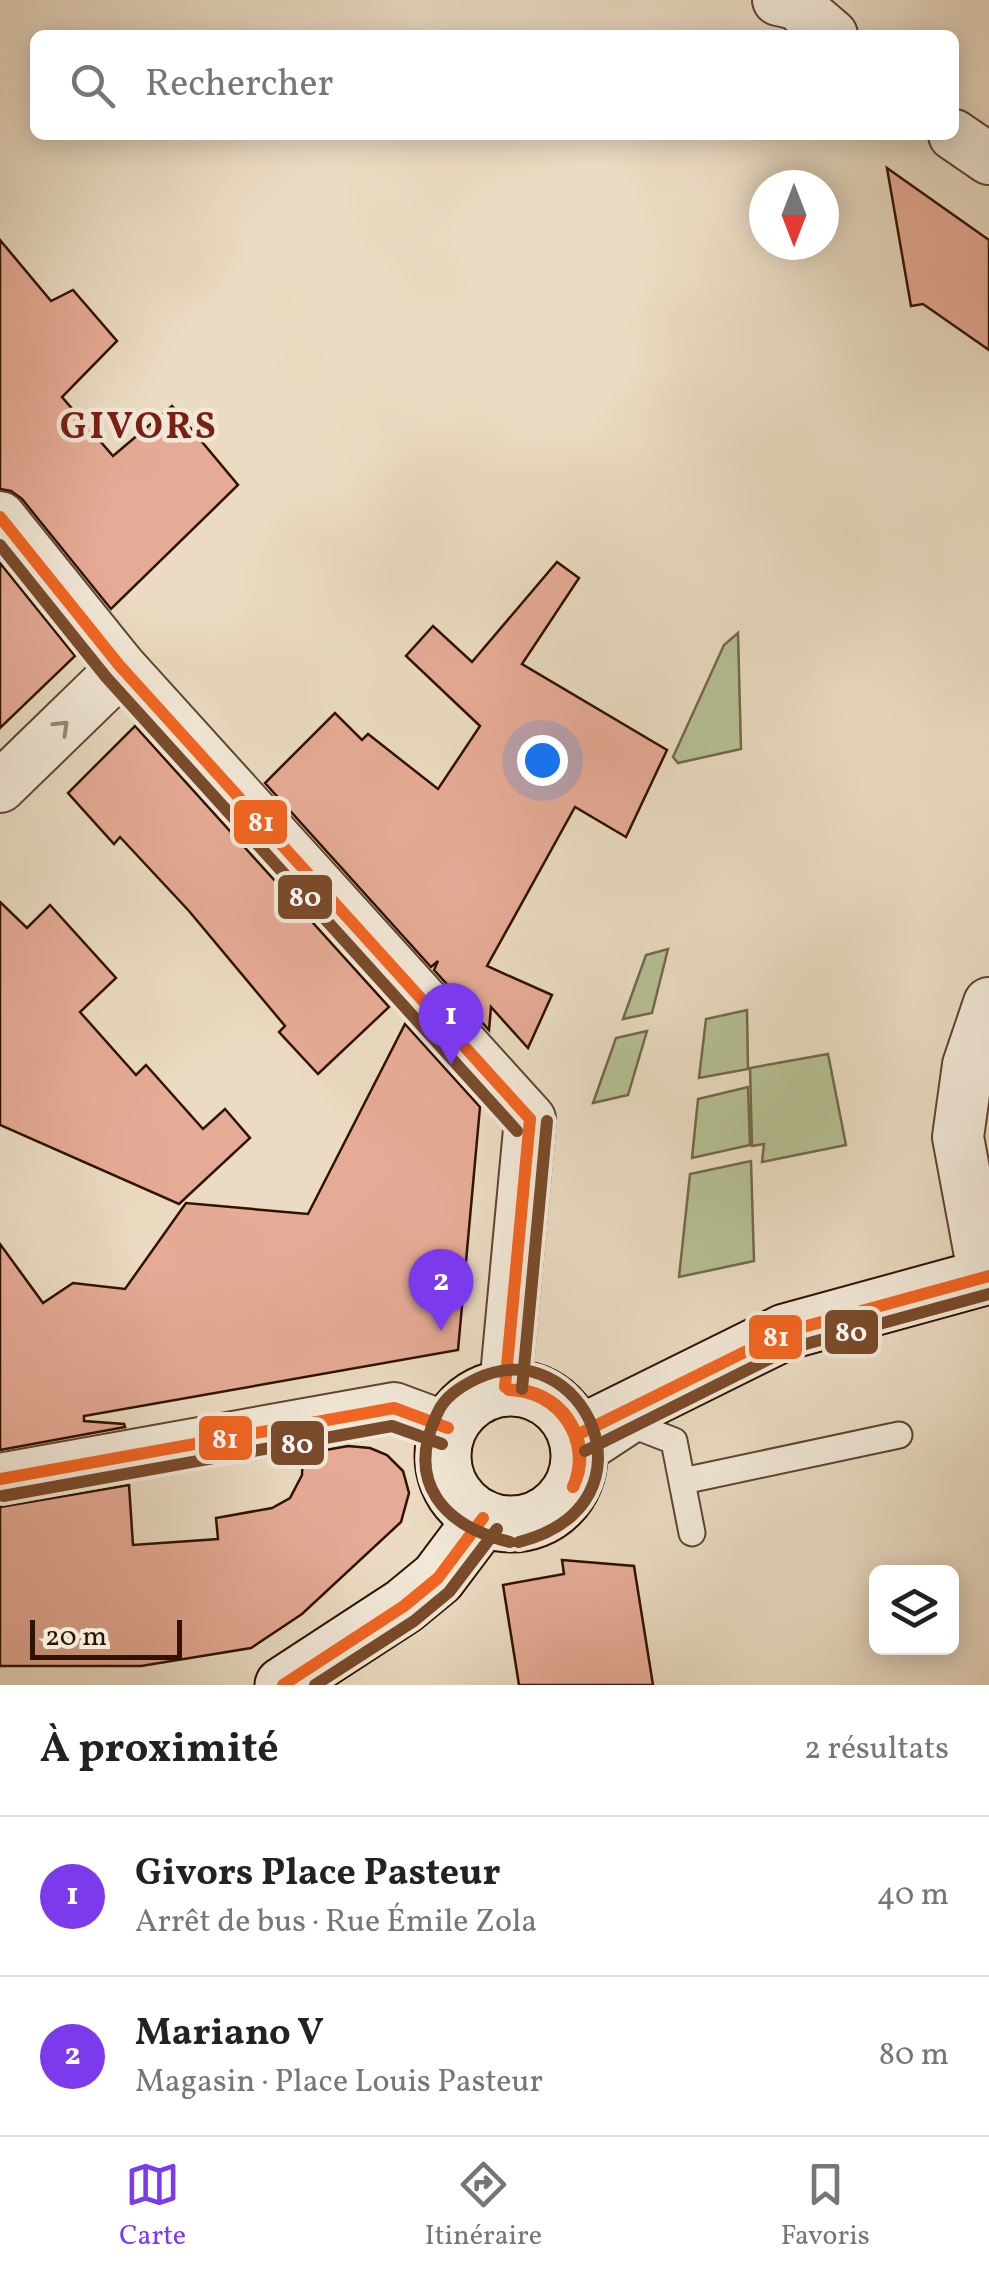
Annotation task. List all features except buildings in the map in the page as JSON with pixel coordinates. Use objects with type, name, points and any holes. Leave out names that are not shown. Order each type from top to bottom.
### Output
[{"type":"main road","points":[[579,1450],[785,1332],[987,1277]]},
{"type":"main road","points":[[505,1387],[530,1390],[552,1400],[568,1417],[579,1450],[573,1488],[558,1507],[538,1520],[514,1525],[483,1518],[466,1508],[448,1484],[442,1461],[448,1428],[461,1408],[482,1393],[505,1387]]},
{"type":"main road","points":[[283,1685],[404,1606],[438,1578],[483,1518]]},
{"type":"street","points":[[959,138],[989,160]]},
{"type":"street","points":[[0,517],[119,665],[530,1119],[505,1387]]},
{"type":"street","points":[[0,787],[106,685],[119,665]]},
{"type":"street","points":[[987,1277],[958,1137],[968,1065],[989,1003]]},
{"type":"street","points":[[0,1479],[394,1408],[448,1428]]},
{"type":"lane","points":[[579,1450],[638,1427],[674,1441],[692,1533]]},
{"type":"lane","points":[[683,1481],[899,1435]]},
{"type":"green space","points":[[738,633],[741,749],[678,763],[673,757],[724,645]]},
{"type":"green space","points":[[668,949],[652,1013],[623,1019],[646,955]]},
{"type":"green space","points":[[747,1010],[748,1069],[699,1078],[706,1019]]},
{"type":"green space","points":[[647,1031],[628,1095],[593,1103],[616,1038]]},
{"type":"green space","points":[[828,1054],[846,1145],[762,1162],[764,1144],[752,1146],[750,1068]]},
{"type":"green space","points":[[748,1087],[750,1145],[692,1158],[698,1099]]},
{"type":"green space","points":[[751,1161],[754,1261],[679,1277],[690,1174]]},
{"type":"transit line","name":"81","points":[[0,517],[119,665],[530,1119]]},
{"type":"transit line","name":"80","points":[[0,545],[106,677],[517,1131]]},
{"type":"transit line","name":"81","points":[[505,1387],[530,1119]]},
{"type":"transit line","name":"80","points":[[522,1389],[547,1121]]},
{"type":"transit line","name":"81","points":[[577,1435],[785,1332],[989,1276]]},
{"type":"transit line","name":"80","points":[[585,1451],[791,1348],[989,1294]]},
{"type":"transit line","name":"80","points":[[510,1542],[486,1535],[449,1512],[436,1498],[425,1460],[428,1438],[448,1398],[476,1379],[514,1370],[548,1378],[575,1398],[592,1427],[598,1460],[589,1493],[564,1522],[519,1542]]},
{"type":"transit line","name":"81","points":[[509,1390],[542,1399],[567,1421],[578,1452],[573,1487]]},
{"type":"transit line","name":"81","points":[[509,1390],[544,1397],[569,1420],[580,1452],[573,1487]]},
{"type":"transit line","name":"81","points":[[0,1479],[394,1408],[448,1428]]},
{"type":"transit line","name":"80","points":[[3,1496],[392,1426],[442,1444]]},
{"type":"transit line","name":"81","points":[[283,1685],[404,1606],[438,1578],[483,1518]]},
{"type":"transit line","name":"80","points":[[315,1685],[414,1621],[449,1592],[497,1529]]},
{"type":"place","name":"Givors Place Pasteur","points":[[451,1065]]},
{"type":"place","name":"Mariano V","points":[[441,1331]]},
{"type":"district","name":"GIVORS","points":[[139,425]]}]
